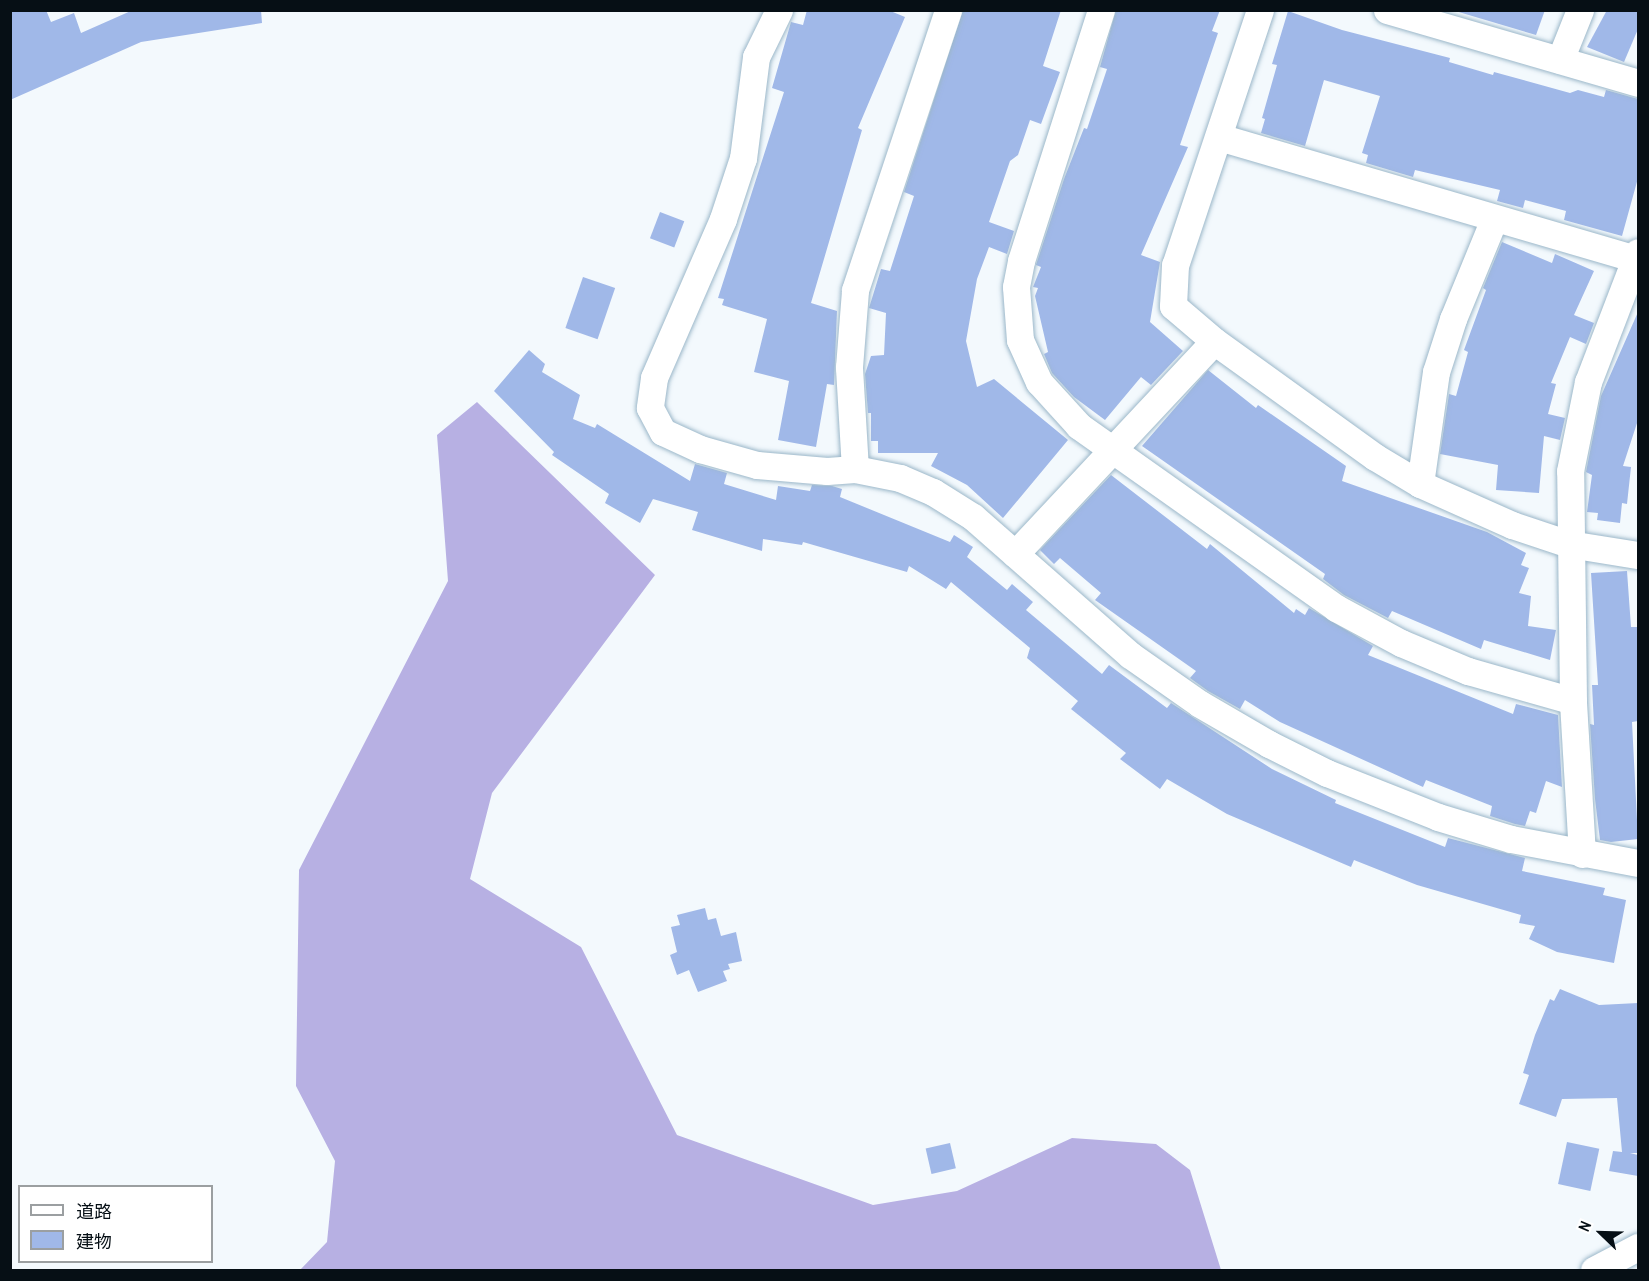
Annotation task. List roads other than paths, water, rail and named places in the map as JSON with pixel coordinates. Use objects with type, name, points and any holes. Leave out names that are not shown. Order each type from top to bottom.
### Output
[{"type":"street","points":[[779,10],[756,57],[743,158],[723,219],[654,378],[650,408],[659,426],[671,438],[736,460],[803,470],[855,470],[900,478],[933,492],[973,518],[1130,655],[1200,704],[1269,744],[1336,777],[1438,817],[1511,840],[1638,863]]},
{"type":"street","points":[[855,470],[849,367],[855,290],[948,10]]},
{"type":"street","points":[[1101,10],[1021,261],[1016,313],[1020,340],[1039,382],[1079,426],[1345,613],[1401,643],[1468,671],[1573,701]]},
{"type":"street","points":[[1260,10],[1171,288],[1173,306],[1214,342],[1375,458],[1420,484],[1483,513],[1569,544],[1638,555]]},
{"type":"street","points":[[1387,10],[1425,16],[1638,83]]},
{"type":"street","points":[[1560,60],[1580,10]]},
{"type":"street","points":[[1219,137],[1494,219],[1637,256],[1588,381],[1578,421],[1570,471],[1569,544],[1573,701],[1582,854]]},
{"type":"street","points":[[1420,484],[1436,372],[1453,319],[1494,219]]},
{"type":"street","points":[[1015,554],[1214,342]]},
{"type":"street","points":[[1594,1270],[1638,1248]]}]
